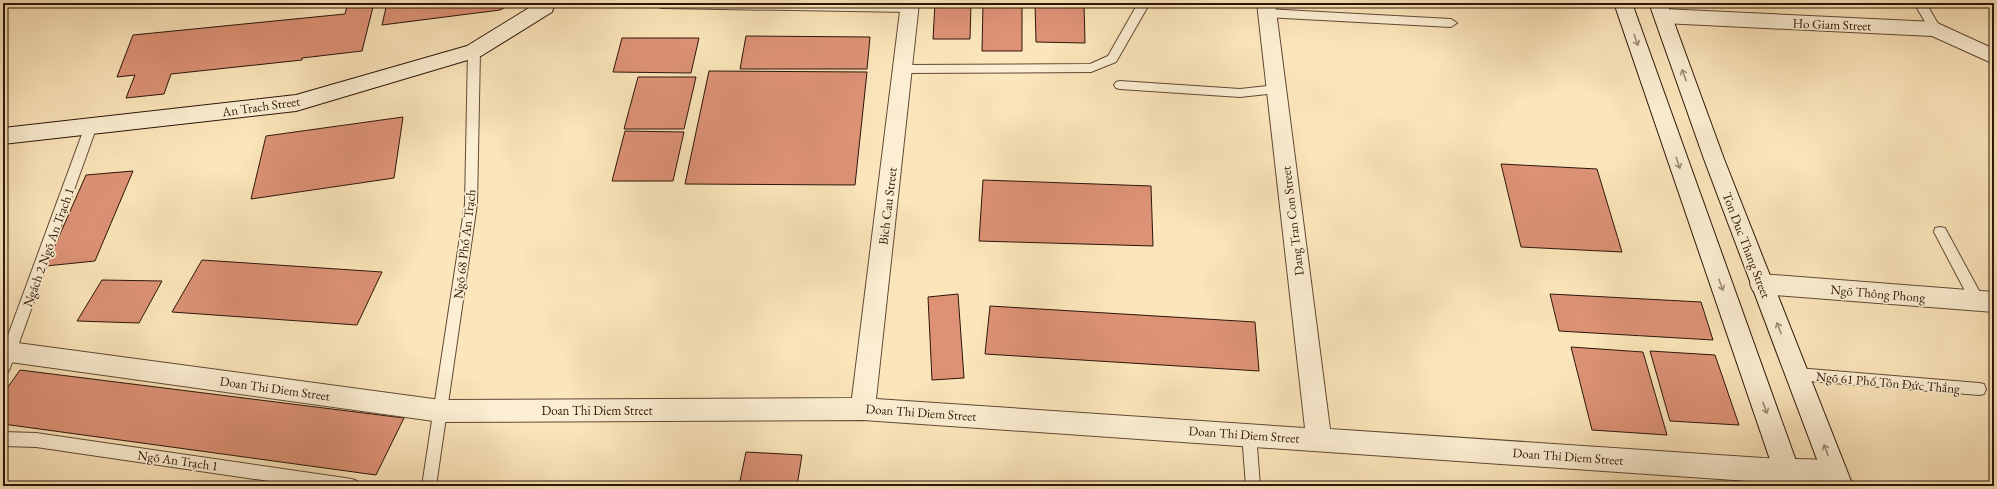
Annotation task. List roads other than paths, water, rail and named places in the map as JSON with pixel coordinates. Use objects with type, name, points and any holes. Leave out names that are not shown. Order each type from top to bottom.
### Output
[{"type":"street","name":"An Trach Street","points":[[3,136],[296,103],[474,52],[545,7],[546,3]]},
{"type":"street","points":[[1623,3],[1790,478]]},
{"type":"street","name":"Bich Cau Street","points":[[864,408],[910,6]]},
{"type":"street","name":"Dang Tran Con Street","points":[[1267,8],[1319,439]]},
{"type":"street","name":"Ho Giam Street","points":[[1661,9],[1935,29],[1994,57]]},
{"type":"street","name":"Ton Duc Thang Street","points":[[1661,9],[1762,284],[1837,479]]},
{"type":"street","points":[[1657,102],[1695,105]]},
{"type":"street","name":"Ngõ Thông Phong","points":[[1762,284],[1986,302]]},
{"type":"street","name":"Doan Thi Diem Street","points":[[6,360],[441,411],[864,408],[1319,439],[1790,478],[1837,479]]},
{"type":"lane","points":[[1920,3],[1935,29]]},
{"type":"lane","points":[[662,4],[910,6]]},
{"type":"lane","points":[[903,69],[1091,68],[1112,59],[1141,8]]},
{"type":"lane","points":[[1267,8],[1451,23]]},
{"type":"lane","name":"Ngõ 68 Phố An Trạch","points":[[429,486],[471,204],[474,52]]},
{"type":"lane","points":[[1120,85],[1240,93],[1276,89]]},
{"type":"lane","name":"Ngách 2 Ngõ An Trạch 1","points":[[6,360],[91,126]]},
{"type":"lane","points":[[1940,232],[1986,302]]},
{"type":"lane","name":"Ngõ 61 Phố Tôn Đức Thắng","points":[[1797,374],[1979,390]]},
{"type":"lane","points":[[1249,434],[1253,486]]},
{"type":"lane","name":"Ngõ An Trạch 1","points":[[3,439],[36,440],[352,486]]}]
